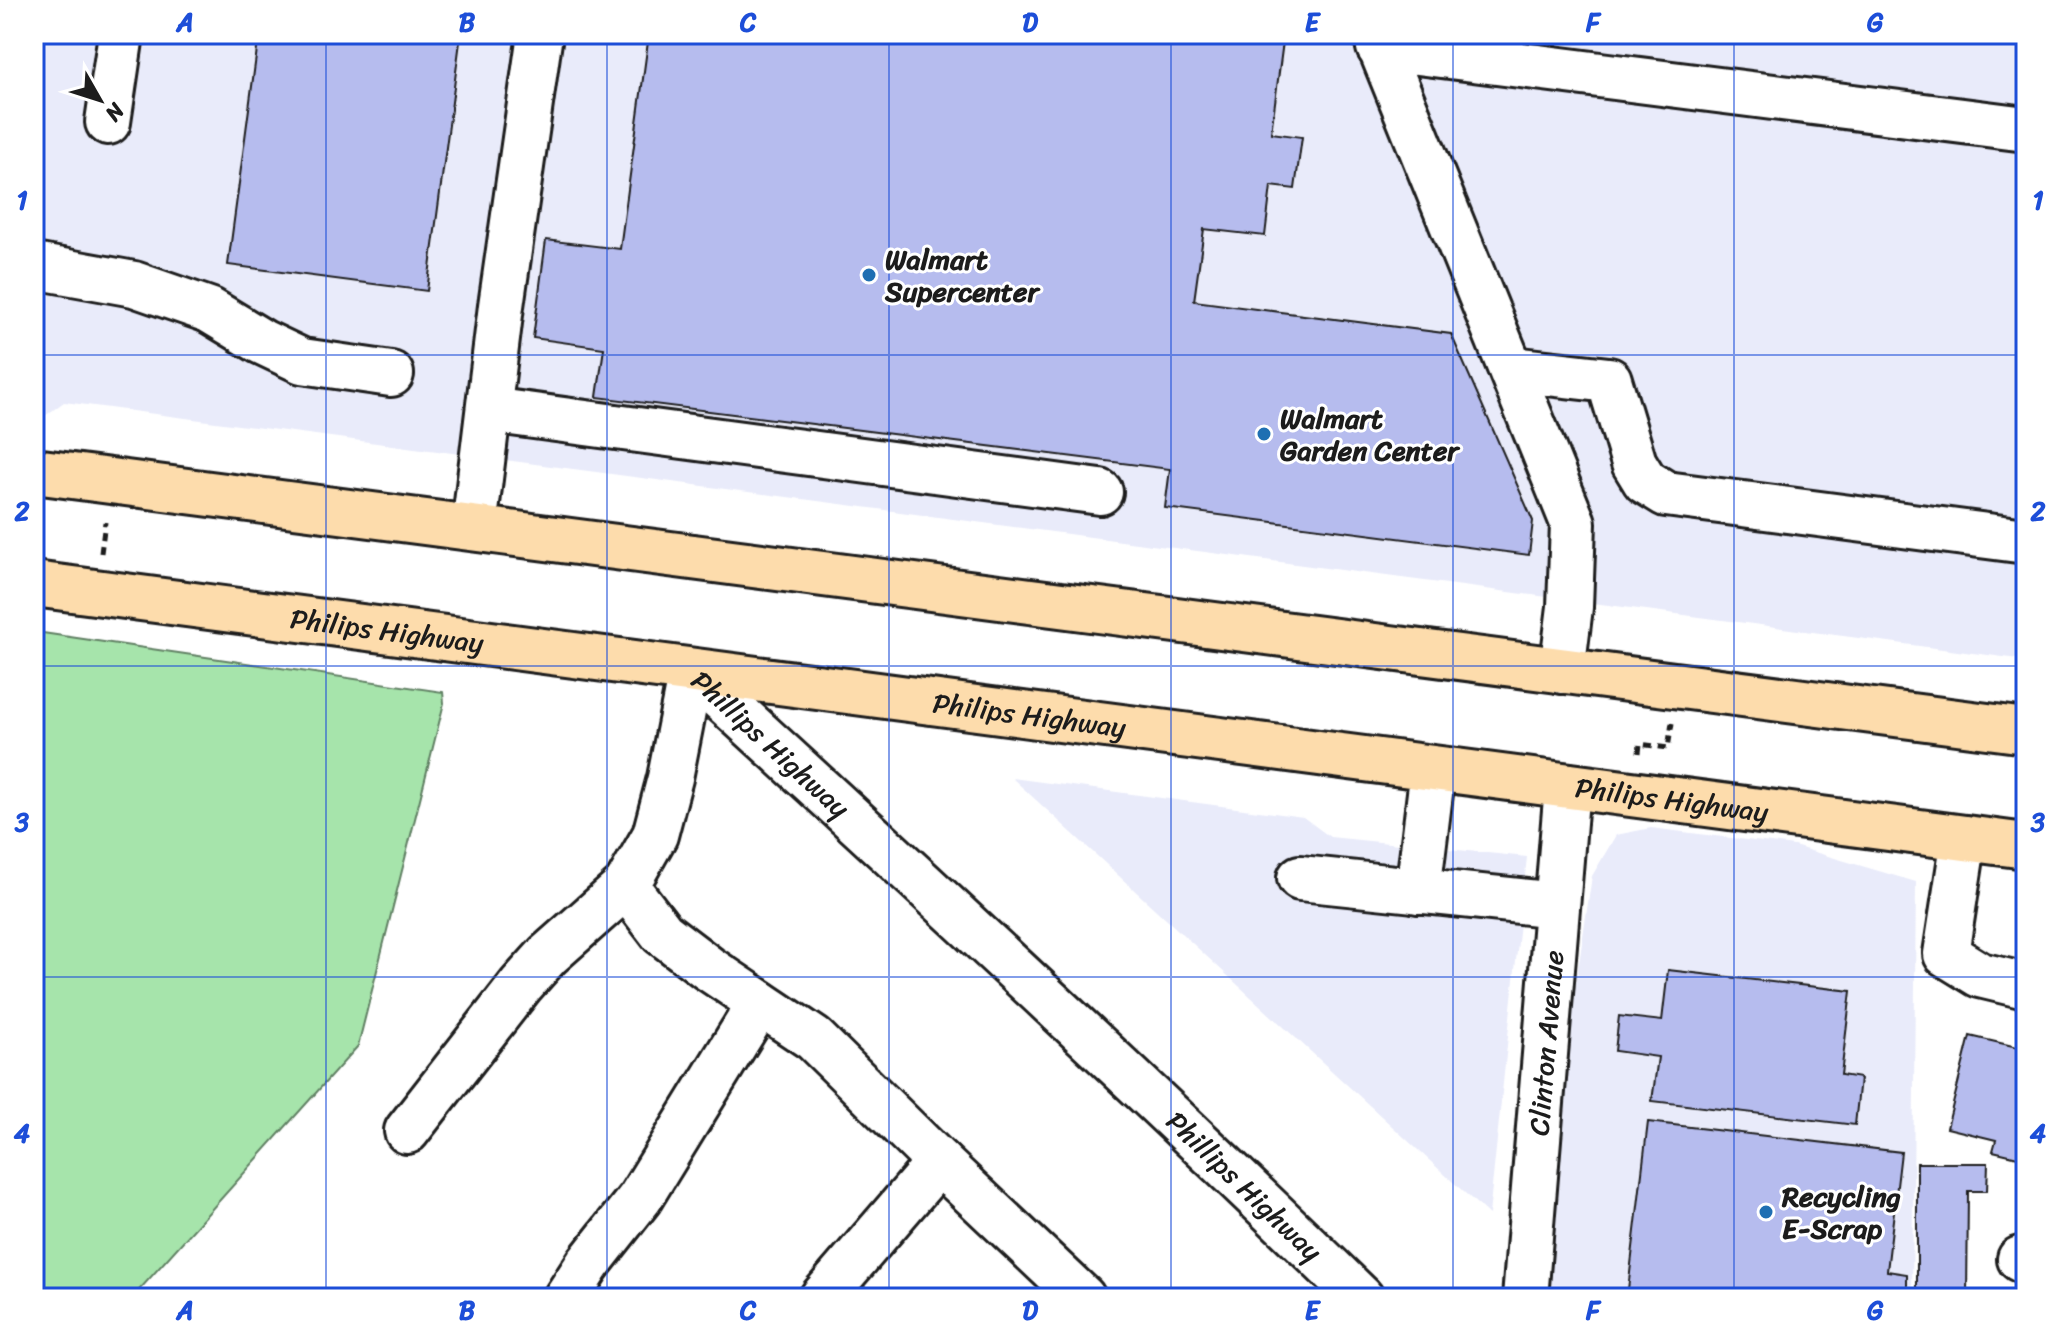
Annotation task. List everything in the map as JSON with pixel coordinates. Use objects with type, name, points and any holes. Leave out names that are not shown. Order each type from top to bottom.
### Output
[{"type":"main road","points":[[34,471],[2026,731]]},
{"type":"main road","name":"Philips Highway","points":[[34,584],[2026,846]]},
{"type":"street","points":[[108,122],[121,34]]},
{"type":"street","points":[[474,528],[501,306],[540,34]]},
{"type":"street","points":[[1377,41],[2026,129]]},
{"type":"street","points":[[1377,41],[1573,523],[1570,607],[1562,671]]},
{"type":"street","points":[[34,266],[134,284],[209,310],[262,342],[302,361],[391,374]]},
{"type":"street","points":[[1512,369],[1609,380],[1634,463],[1645,481],[1666,494],[2026,541]]},
{"type":"street","points":[[489,410],[1100,492]]},
{"type":"street","name":"Phillips Highway","points":[[407,1131],[521,985],[548,955],[626,886],[655,835],[670,778],[691,671]]},
{"type":"street","name":"Phillips Highway","points":[[691,671],[1014,967],[1361,1298]]},
{"type":"street","points":[[1418,891],[1433,769]]},
{"type":"street","name":"Clinton Avenue","points":[[1525,1298],[1567,786]]},
{"type":"street","points":[[1964,838],[1946,954],[1980,975],[2026,986]]},
{"type":"street","points":[[1300,878],[1557,905]]},
{"type":"street","points":[[626,886],[662,933],[814,1039],[939,1162],[1058,1289]]},
{"type":"street","points":[[566,1298],[588,1264],[640,1198],[760,1003]]},
{"type":"street","points":[[822,1298],[939,1162]]},
{"type":"path","points":[[100,558],[105,522]]},
{"type":"path","points":[[1638,758],[1640,744],[1668,748],[1674,711]]},
{"type":"shaded area","points":[[42,34],[2026,34],[2026,660],[64,402],[34,424],[34,94]]},
{"type":"shaded area","points":[[1012,778],[1303,817],[1330,837],[1527,857],[1489,1215]]},
{"type":"shaded area","points":[[1651,828],[1794,846],[1916,882],[1912,1298],[1547,1298],[1568,1037],[1592,876],[1616,835]]},
{"type":"green space","points":[[36,632],[443,692],[444,703],[358,1046],[132,1298],[34,1298]]},
{"type":"building","points":[[259,34],[461,34],[427,291],[228,265]]},
{"type":"building","name":"Walmart Supercenter","points":[[649,34],[1284,34],[1271,133],[1302,137],[1295,189],[1271,186],[1265,236],[1204,229],[1194,301],[1451,334],[1533,521],[1529,555],[1165,508],[1170,469],[597,397],[604,348],[533,338],[546,240],[620,249]]},
{"type":"building","points":[[1668,970],[1851,991],[1841,1075],[1860,1078],[1855,1125],[1652,1101],[1658,1057],[1615,1051],[1619,1016],[1662,1021]]},
{"type":"building","points":[[1970,1036],[2026,1049],[2026,1159],[1993,1151],[1996,1140],[1947,1128]]},
{"type":"building","name":"Recycling E-Scrap","points":[[1648,1122],[1901,1152],[1887,1271],[1907,1274],[1907,1298],[1627,1298]]},
{"type":"building","points":[[1917,1163],[1988,1163],[1987,1191],[1968,1191],[1967,1298],[1917,1298]]},
{"type":"place","name":"Walmart Supercenter","points":[[869,275]]},
{"type":"place","name":"Walmart Garden Center","points":[[1264,434]]},
{"type":"place","name":"Recycling E-Scrap","points":[[1766,1212]]}]
